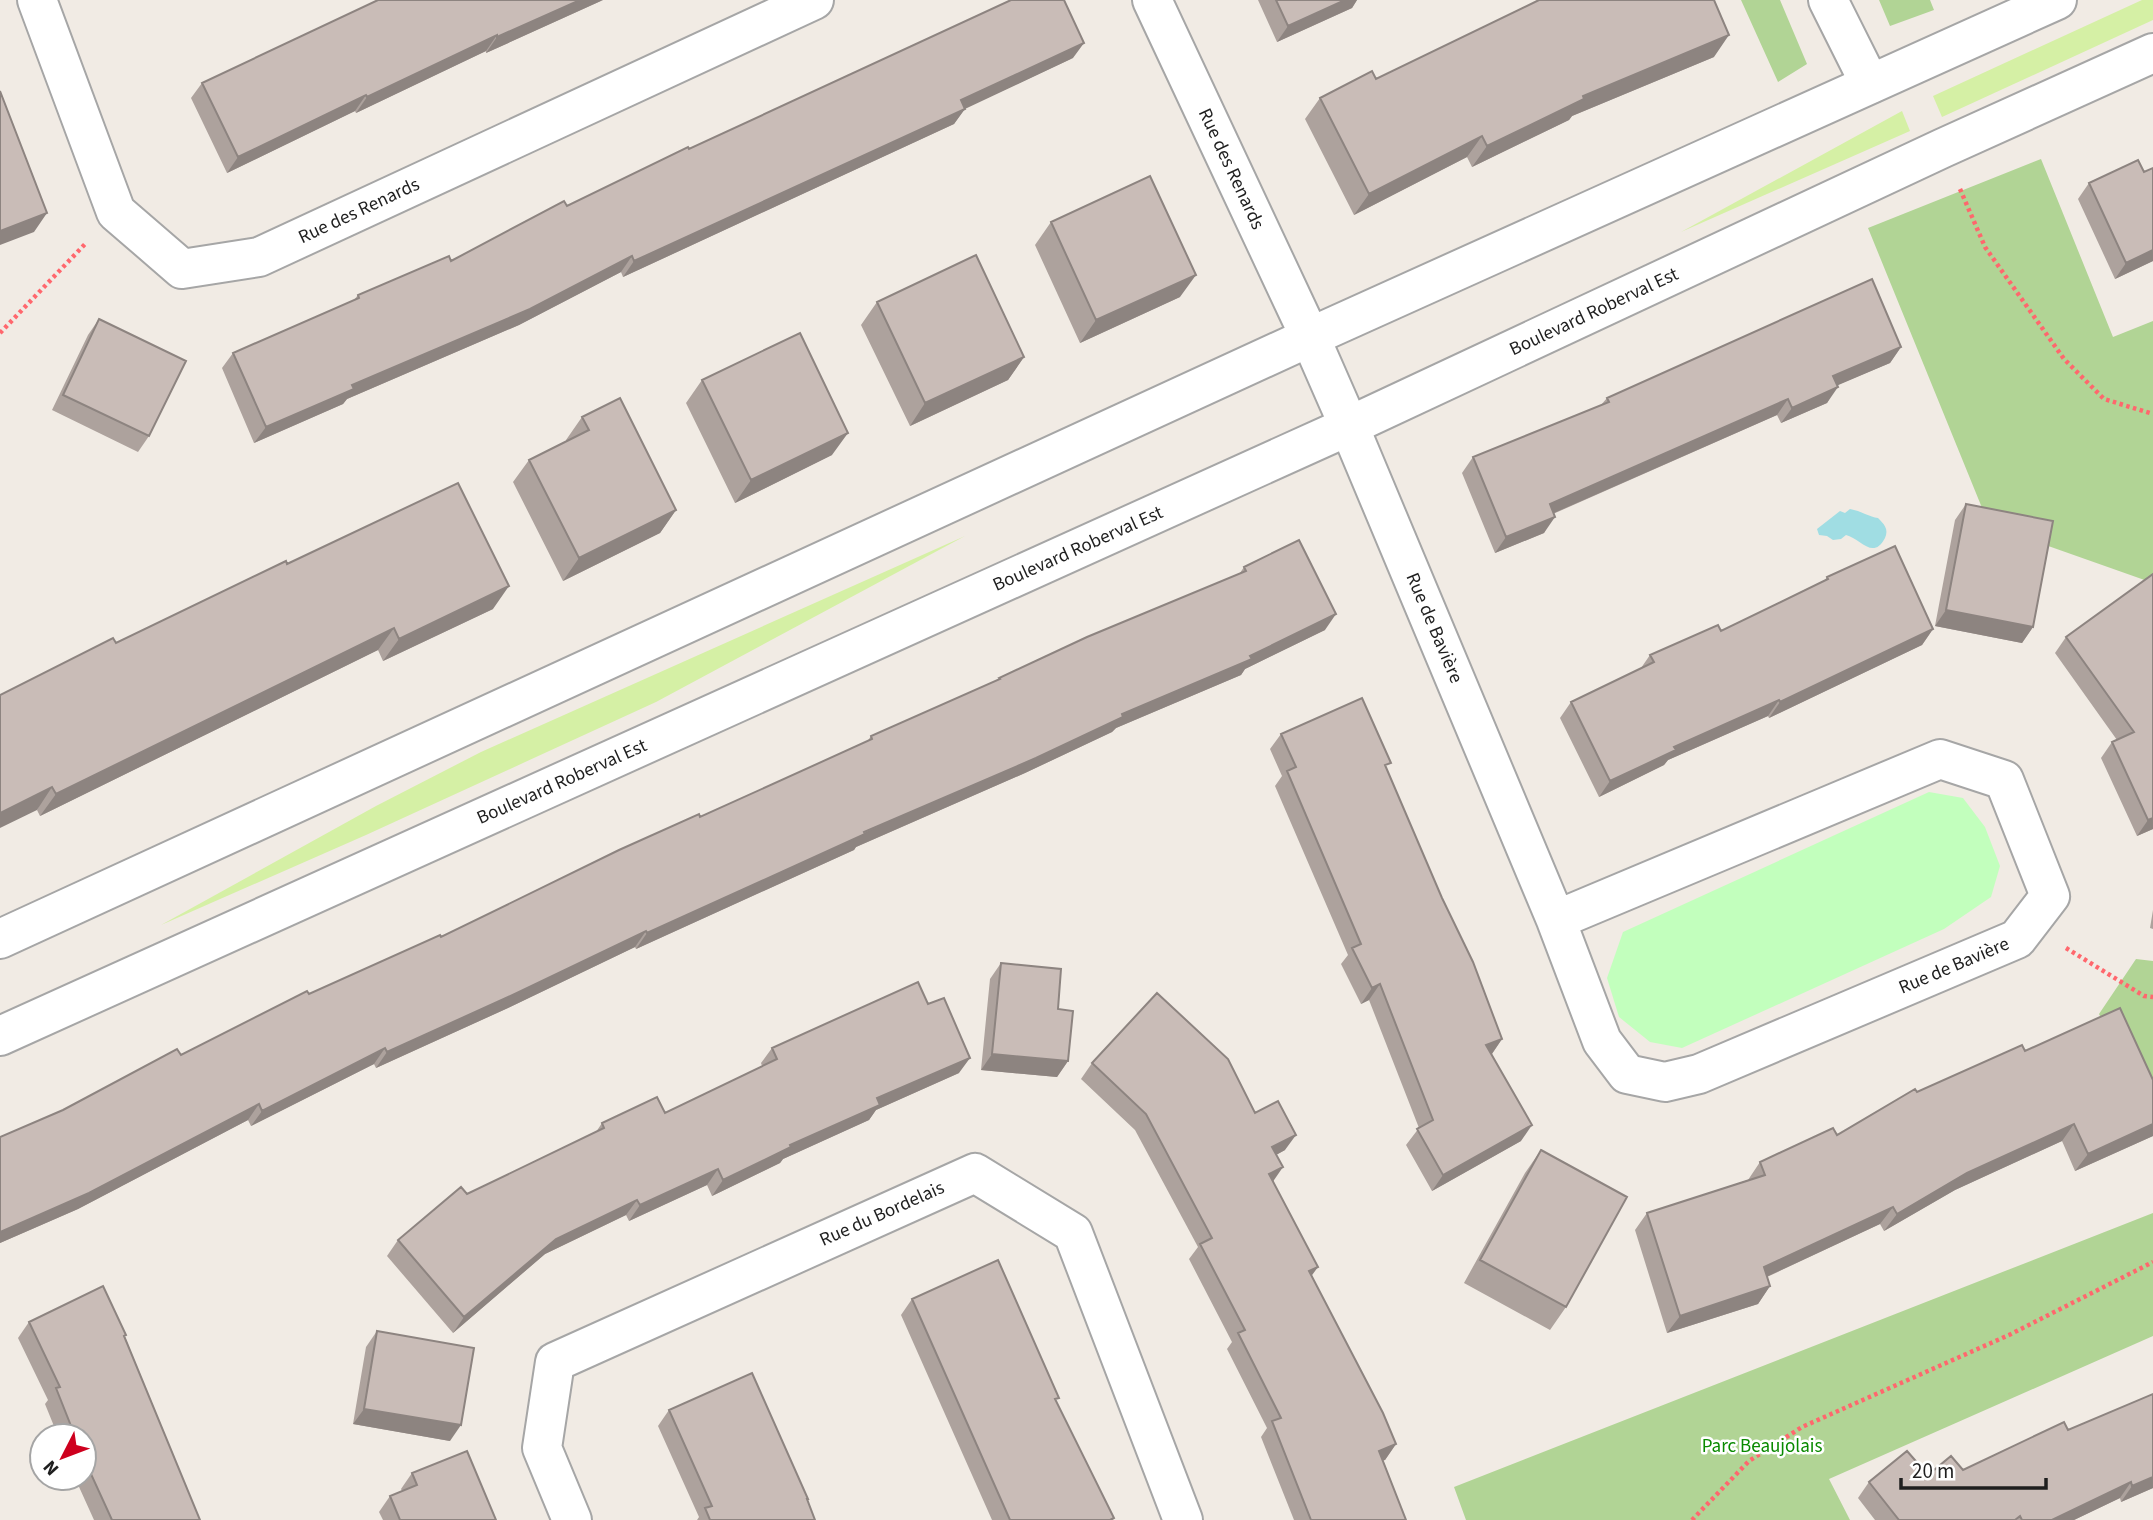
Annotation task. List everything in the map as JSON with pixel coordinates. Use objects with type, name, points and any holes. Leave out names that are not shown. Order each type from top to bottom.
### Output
[{"type":"street","name":"Rue des Renards","points":[[37,0],[116,212],[182,269],[259,257],[814,0]]},
{"type":"street","name":"Rue des Renards","points":[[1152,0],[1310,337]]},
{"type":"street","points":[[1828,0],[1870,84]]},
{"type":"street","points":[[0,939],[1310,337],[2057,0]]},
{"type":"street","name":"Boulevard Roberval Est","points":[[0,1036],[1349,426],[1943,148],[2153,53]]},
{"type":"street","name":"Rue de Bavière","points":[[1310,337],[1556,920],[1602,1041],[1627,1074],[1665,1082],[1699,1074],[2017,939],[2050,896],[2004,780],[1940,759],[1556,920]]},
{"type":"street","name":"Rue du Bordelais","points":[[572,1520],[542,1448],[555,1362],[975,1173],[1073,1233],[1183,1520]]},
{"type":"path","points":[[1943,148],[1985,247],[2064,359],[2104,399],[2153,414]]},
{"type":"path","points":[[0,332],[116,212]]},
{"type":"path","points":[[2028,925],[2144,996],[2153,997]]},
{"type":"path","points":[[1692,1520],[1749,1461],[1802,1427],[2009,1335],[2153,1262]]},
{"type":"green space","points":[[1741,0],[1780,0],[1807,64],[1778,82]]},
{"type":"green space","points":[[1879,0],[1930,0],[1934,10],[1890,26]]},
{"type":"green space","points":[[2142,0],[2153,0],[2153,20],[1942,117],[1933,96]]},
{"type":"green space","points":[[1902,111],[1910,131],[1681,232]]},
{"type":"green space","points":[[2041,159],[2113,337],[2153,321],[2153,583],[1989,525],[1868,228]]},
{"type":"green space","points":[[965,536],[656,702],[366,835],[161,925],[376,806],[481,752]]},
{"type":"green space","points":[[1929,792],[1963,798],[1985,827],[2000,866],[1991,897],[1944,929],[1682,1048],[1650,1042],[1619,1017],[1607,978],[1623,932]]},
{"type":"green space","points":[[2136,959],[2153,961],[2153,1125],[2099,1014]]},
{"type":"green space","name":"Parc Beaujolais","points":[[2153,1213],[2153,1336],[1829,1479],[1850,1520],[1466,1520],[1454,1487]]},
{"type":"water","points":[[1850,509],[1878,518],[1882,522],[1885,538],[1876,548],[1866,546],[1846,535],[1833,540],[1819,535],[1817,529],[1840,511],[1845,513]]},
{"type":"building","points":[[378,0],[580,0],[497,35],[367,97],[366,95],[238,157],[202,83]]},
{"type":"building","points":[[1011,0],[1064,0],[1084,43],[961,100],[965,109],[634,261],[632,256],[530,309],[352,385],[354,389],[266,427],[233,353],[449,256],[451,261],[564,201],[567,206],[688,147],[689,149]]},
{"type":"building","points":[[1276,0],[1345,0],[1288,26]]},
{"type":"building","points":[[1539,0],[1714,0],[1729,35],[1583,96],[1584,99],[1487,146],[1482,136],[1369,194],[1320,98],[1372,71],[1376,79]]},
{"type":"building","points":[[0,91],[47,213],[0,231]]},
{"type":"building","points":[[2138,160],[2144,172],[2153,168],[2153,250],[2126,263],[2089,183]]},
{"type":"building","points":[[1150,176],[1196,275],[1096,320],[1051,222]]},
{"type":"building","points":[[976,255],[1024,357],[925,403],[877,302]]},
{"type":"building","points":[[1872,279],[1901,347],[1833,376],[1838,387],[1792,408],[1788,399],[1550,504],[1555,517],[1506,537],[1473,457],[1609,402],[1607,398]]},
{"type":"building","points":[[99,319],[186,361],[149,436],[63,395]]},
{"type":"building","points":[[800,333],[848,433],[751,480],[702,380]]},
{"type":"building","points":[[620,398],[676,510],[579,558],[529,460],[589,430],[582,417]]},
{"type":"building","points":[[458,483],[509,586],[399,639],[394,628],[56,794],[52,787],[0,813],[0,695],[113,638],[116,643],[286,561],[287,564]]},
{"type":"building","points":[[1966,504],[2053,521],[2033,627],[1946,610]]},
{"type":"building","points":[[1299,540],[1336,614],[1250,656],[1252,659],[1122,714],[1123,717],[1036,758],[864,832],[865,834],[647,933],[646,931],[387,1052],[385,1048],[262,1111],[259,1104],[89,1193],[0,1232],[0,1137],[63,1110],[177,1049],[181,1055],[307,991],[309,994],[440,935],[441,937],[619,850],[699,814],[700,817],[872,739],[871,736],[1087,637],[1246,571],[1244,567]]},
{"type":"building","points":[[1895,546],[1933,629],[1780,702],[1779,700],[1674,747],[1676,750],[1610,781],[1571,702],[1654,662],[1650,655],[1718,625],[1721,631]]},
{"type":"building","points":[[2153,574],[2153,818],[2148,820],[2112,742],[2134,732],[2066,637]]},
{"type":"building","points":[[1362,698],[1391,763],[1385,765],[1442,898],[1473,962],[1502,1039],[1486,1045],[1532,1125],[1443,1175],[1417,1129],[1433,1120],[1380,984],[1372,988],[1352,948],[1361,944],[1287,771],[1296,767],[1281,734]]},
{"type":"building","points":[[1001,963],[1061,969],[1058,1009],[1073,1011],[1068,1061],[992,1054]]},
{"type":"building","points":[[918,982],[928,1004],[944,998],[970,1058],[877,1098],[880,1105],[790,1145],[791,1147],[723,1180],[718,1169],[640,1205],[637,1200],[556,1239],[464,1317],[398,1240],[461,1187],[467,1194],[604,1128],[602,1123],[657,1097],[665,1113],[777,1059],[772,1048]]},
{"type":"building","points":[[1157,993],[1228,1059],[1255,1113],[1278,1101],[1296,1135],[1272,1147],[1283,1167],[1269,1174],[1318,1267],[1309,1271],[1383,1413],[1396,1444],[1379,1451],[1406,1520],[1311,1520],[1272,1421],[1281,1418],[1238,1333],[1245,1330],[1200,1244],[1212,1238],[1146,1114],[1092,1063]]},
{"type":"building","points":[[2120,1008],[2153,1080],[2153,1124],[2088,1154],[2074,1124],[1967,1173],[1897,1214],[1893,1207],[1764,1267],[1770,1286],[1680,1316],[1647,1213],[1765,1175],[1760,1162],[1833,1128],[1837,1135],[1915,1089],[1917,1092],[2022,1045],[2025,1051]]},
{"type":"building","points":[[1541,1150],[1627,1197],[1566,1307],[1480,1260]]},
{"type":"building","points":[[998,1260],[1059,1398],[1055,1399],[1114,1518],[1110,1520],[1010,1520],[912,1299]]},
{"type":"building","points":[[103,1286],[126,1335],[124,1336],[200,1520],[112,1520],[98,1489],[98,1422],[69,1422],[56,1388],[60,1387],[29,1322]]},
{"type":"building","points":[[377,1331],[474,1348],[461,1425],[364,1409]]},
{"type":"building","points":[[752,1373],[815,1520],[710,1520],[705,1508],[712,1506],[669,1410]]},
{"type":"building","points":[[2153,1394],[2153,1477],[2132,1486],[2131,1482],[2052,1520],[2022,1520],[2020,1516],[2015,1520],[1899,1520],[1869,1482],[1907,1451],[1928,1475],[1951,1456],[1963,1470],[2064,1422],[2068,1430]]},
{"type":"building","points":[[467,1451],[496,1520],[400,1520],[390,1496],[417,1485],[412,1473]]}]
